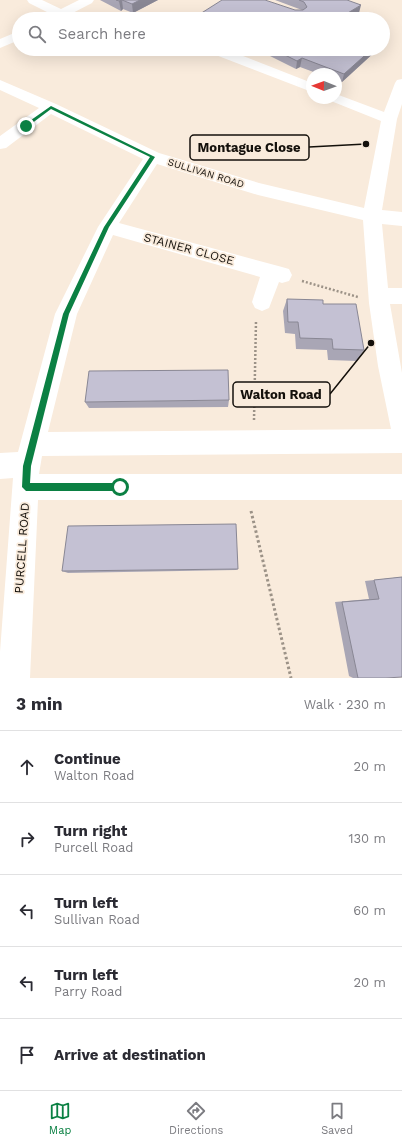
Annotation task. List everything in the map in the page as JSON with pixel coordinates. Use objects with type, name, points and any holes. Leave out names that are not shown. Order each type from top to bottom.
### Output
[{"type":"street","points":[[33,0],[50,12]]},
{"type":"street","points":[[64,12],[88,0]]},
{"type":"street","points":[[0,44],[12,38]]},
{"type":"street","points":[[231,56],[306,86]]},
{"type":"street","points":[[402,83],[389,119],[372,216],[378,300],[389,366],[402,425]]},
{"type":"street","name":"SULLIVAN ROAD","points":[[0,84],[51,107],[153,157],[258,189],[372,216],[402,219]]},
{"type":"street","points":[[342,100],[389,119]]},
{"type":"street","points":[[0,144],[51,107]]},
{"type":"street","name":"PURCELL ROAD","points":[[14,678],[28,466],[66,314],[106,227],[153,157]]},
{"type":"street","name":"STAINER CLOSE","points":[[106,227],[277,274]]},
{"type":"street","points":[[262,302],[277,274]]},
{"type":"street","points":[[378,300],[402,296]]},
{"type":"street","points":[[28,466],[254,442],[402,441]]},
{"type":"street","points":[[0,466],[28,466],[245,487],[402,487]]},
{"type":"path","points":[[277,274],[378,300]]},
{"type":"path","points":[[254,442],[256,315],[262,302]]},
{"type":"path","points":[[245,487],[291,678]]},
{"type":"building","points":[[122,0],[140,0],[132,4]]},
{"type":"building","points":[[222,0],[265,0],[295,10],[303,10],[307,7],[304,2],[299,0],[347,0],[361,5],[350,12],[203,12]]},
{"type":"building","points":[[287,56],[364,56],[344,74],[342,73],[342,68],[328,68],[302,58],[297,61]]},
{"type":"building","points":[[287,299],[323,300],[323,304],[356,304],[364,350],[333,349],[332,339],[300,338],[298,322],[288,322]]},
{"type":"building","points":[[228,370],[229,400],[85,402],[89,371]]},
{"type":"building","points":[[236,524],[238,569],[62,571],[68,526]]},
{"type":"building","points":[[402,577],[402,677],[358,678],[342,602],[379,599],[374,580]]},
{"type":"place","name":"Montague Close","points":[[366,144]]},
{"type":"place","name":"Walton Road","points":[[371,343]]},
{"type":"route","points":[[26,126],[51,107],[153,157],[106,227],[66,314],[27,466],[26,487],[120,487]]}]
